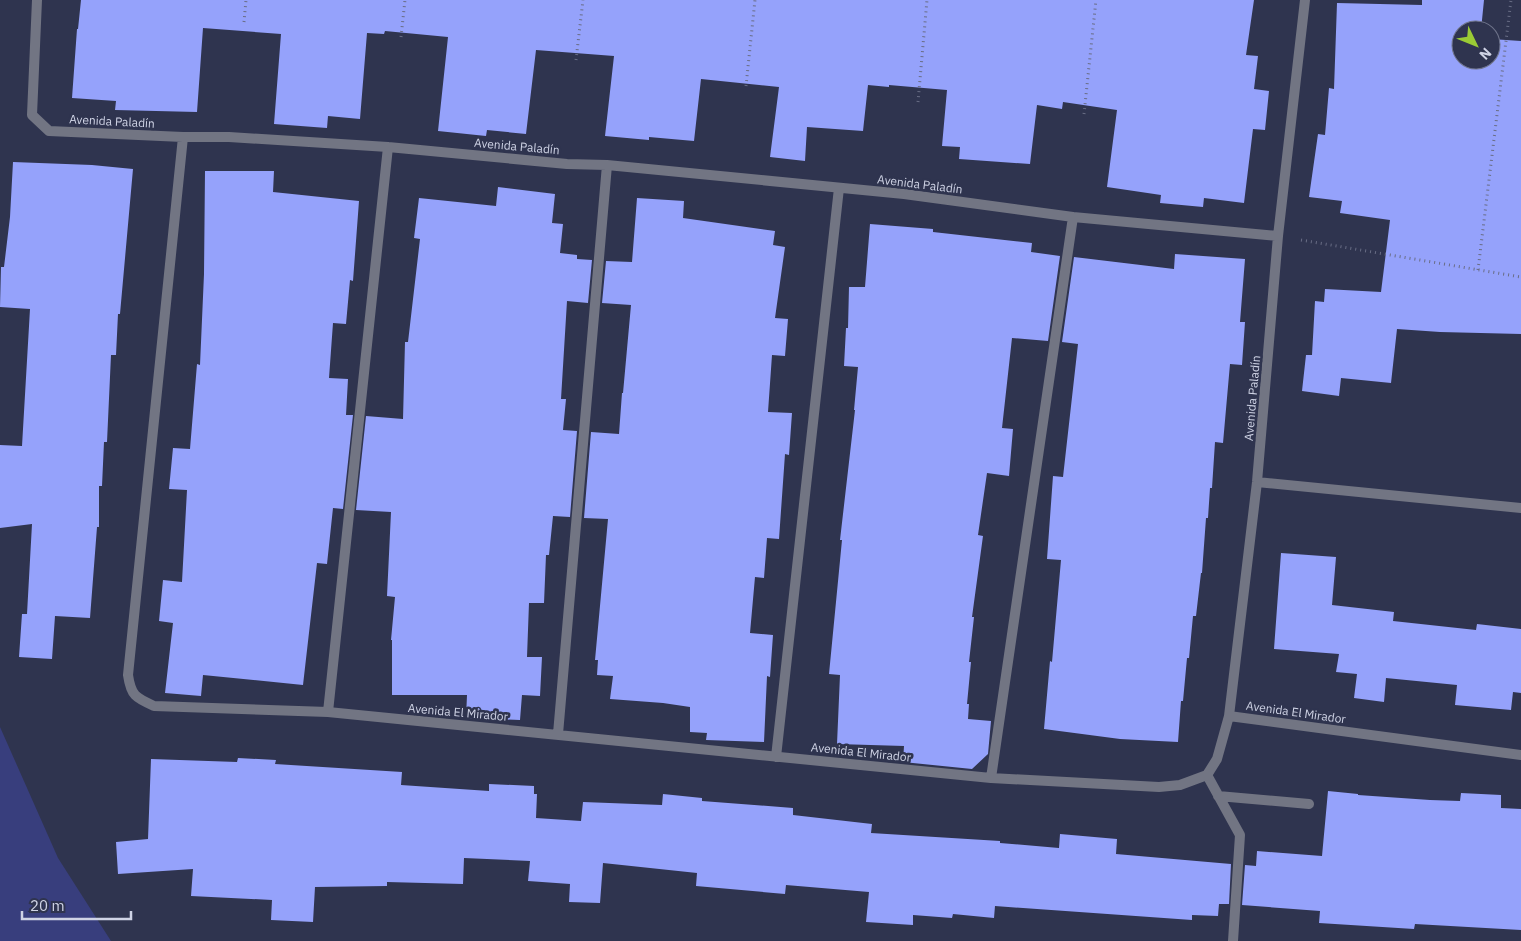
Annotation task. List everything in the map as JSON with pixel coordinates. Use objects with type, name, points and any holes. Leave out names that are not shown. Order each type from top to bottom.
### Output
[{"type":"street","name":"Avenida Paladín","points":[[37,0],[32,115],[49,131],[183,137],[229,137],[388,147],[567,164],[607,165],[904,194],[1073,217],[1278,236],[1257,482],[1229,716]]},
{"type":"street","points":[[1278,236],[1305,0]]},
{"type":"street","name":"Avenida El Mirador","points":[[183,137],[128,675],[130,686],[136,699],[154,706],[328,712],[991,778],[1160,787],[1180,785],[1207,775],[1217,759],[1229,716],[1521,755]]},
{"type":"street","points":[[328,712],[388,147]]},
{"type":"street","points":[[558,734],[607,165]]},
{"type":"street","points":[[776,757],[838,188]]},
{"type":"street","points":[[991,778],[1073,217]]},
{"type":"street","points":[[1257,482],[1521,508]]},
{"type":"street","points":[[1207,775],[1240,835],[1233,941]]},
{"type":"street","points":[[1218,796],[1309,804]]},
{"type":"path","points":[[244,22],[246,0]]},
{"type":"path","points":[[401,36],[405,0]]},
{"type":"path","points":[[576,60],[583,0]]},
{"type":"path","points":[[746,86],[755,0]]},
{"type":"path","points":[[918,102],[927,0]]},
{"type":"path","points":[[1084,114],[1096,0]]},
{"type":"path","points":[[1478,270],[1511,0]]},
{"type":"path","points":[[1278,236],[1521,277]]},
{"type":"shaded area","points":[[0,727],[58,858],[111,941],[0,941]]},
{"type":"building","points":[[81,0],[1254,0],[1246,55],[1258,56],[1254,89],[1269,91],[1265,130],[1253,129],[1244,203],[1204,198],[1203,207],[1160,203],[1161,195],[1107,187],[1117,110],[1063,102],[1062,109],[1037,105],[1030,164],[959,159],[960,147],[942,146],[947,90],[889,85],[889,87],[868,85],[863,131],[807,127],[805,161],[770,157],[779,87],[701,79],[694,141],[649,137],[649,140],[605,136],[614,56],[536,50],[526,134],[487,130],[486,136],[438,131],[448,37],[385,31],[384,34],[367,33],[360,119],[328,116],[327,128],[274,124],[281,34],[203,28],[197,112],[115,110],[116,101],[72,98]]},
{"type":"building","points":[[1422,0],[1484,0],[1482,20],[1451,20],[1451,70],[1501,70],[1501,40],[1521,41],[1521,334],[1397,329],[1391,383],[1341,378],[1339,396],[1302,391],[1306,355],[1312,355],[1315,301],[1324,302],[1325,289],[1381,292],[1390,220],[1340,213],[1342,201],[1309,197],[1318,134],[1325,135],[1329,88],[1334,89],[1337,3],[1422,5]]},
{"type":"building","points":[[13,162],[92,165],[133,169],[120,314],[118,314],[116,355],[111,355],[107,442],[104,442],[102,486],[99,486],[99,527],[97,527],[90,618],[55,616],[52,659],[19,657],[22,614],[27,614],[32,524],[0,528],[0,445],[22,446],[30,309],[0,307],[1,267],[4,267],[10,217]]},
{"type":"building","points":[[205,171],[274,171],[273,192],[359,201],[353,281],[350,280],[346,324],[333,323],[329,378],[348,379],[346,415],[353,415],[343,509],[333,508],[327,564],[317,563],[303,685],[203,675],[201,696],[165,693],[173,623],[159,621],[163,580],[182,582],[187,490],[169,489],[173,448],[190,449],[197,364],[200,365],[204,274]]},
{"type":"building","points":[[498,187],[555,194],[552,223],[563,224],[560,253],[577,255],[577,259],[592,260],[588,303],[567,301],[561,399],[566,399],[563,430],[577,431],[570,517],[553,516],[549,555],[546,555],[544,603],[529,603],[527,657],[542,657],[540,696],[522,695],[520,720],[466,718],[467,695],[392,695],[391,640],[395,597],[387,596],[391,512],[356,510],[366,416],[403,419],[405,342],[408,342],[420,239],[414,238],[419,198],[496,206]]},
{"type":"building","points":[[637,198],[684,201],[683,218],[775,231],[773,245],[785,247],[775,318],[788,319],[785,356],[772,355],[768,412],[792,413],[789,455],[785,454],[779,539],[767,538],[764,578],[755,577],[750,633],[773,635],[770,677],[767,676],[764,742],[706,740],[707,733],[690,732],[690,707],[610,699],[613,676],[597,675],[598,660],[595,660],[608,519],[584,518],[591,432],[619,434],[631,305],[602,303],[606,261],[632,262]]},
{"type":"building","points":[[870,224],[933,229],[933,232],[1032,243],[1031,252],[1060,256],[1048,341],[1012,338],[1002,428],[1013,429],[1009,476],[987,473],[978,535],[983,536],[972,617],[974,617],[967,704],[969,704],[968,719],[991,721],[988,754],[972,769],[903,762],[904,746],[837,744],[840,675],[829,674],[842,540],[840,540],[858,367],[844,366],[846,328],[848,328],[849,287],[865,287]]},
{"type":"building","points":[[1175,254],[1245,259],[1240,322],[1245,322],[1242,365],[1230,364],[1223,443],[1215,442],[1212,488],[1210,488],[1208,518],[1206,518],[1202,573],[1196,616],[1193,616],[1189,658],[1187,658],[1178,742],[1120,739],[1044,729],[1061,560],[1047,559],[1053,476],[1063,477],[1078,344],[1062,342],[1074,257],[1174,269]]},
{"type":"building","points":[[1281,553],[1336,557],[1332,605],[1394,612],[1393,621],[1476,630],[1477,624],[1521,629],[1521,693],[1513,692],[1511,710],[1455,705],[1457,685],[1386,678],[1384,702],[1354,698],[1357,674],[1336,672],[1339,654],[1274,649]]},
{"type":"building","points":[[238,758],[276,760],[275,764],[402,772],[401,785],[489,791],[489,784],[534,786],[534,794],[537,794],[536,818],[581,821],[583,802],[662,805],[663,794],[702,798],[702,801],[793,808],[793,815],[872,824],[871,833],[1000,841],[1000,843],[1059,848],[1060,834],[1117,839],[1116,854],[1231,864],[1229,904],[1219,904],[1218,916],[1192,915],[1192,920],[995,906],[994,918],[953,914],[952,918],[913,915],[913,925],[866,922],[869,892],[786,885],[785,894],[696,886],[697,873],[603,863],[600,903],[569,902],[570,884],[528,881],[530,861],[464,858],[463,884],[387,882],[387,886],[315,887],[313,922],[271,920],[272,900],[191,896],[193,869],[118,874],[116,842],[148,839],[151,759],[237,762]]},
{"type":"building","points":[[1328,791],[1358,795],[1460,801],[1461,793],[1501,795],[1501,808],[1521,809],[1521,930],[1415,924],[1414,929],[1319,923],[1320,911],[1242,905],[1245,865],[1256,866],[1257,851],[1322,856]]}]
